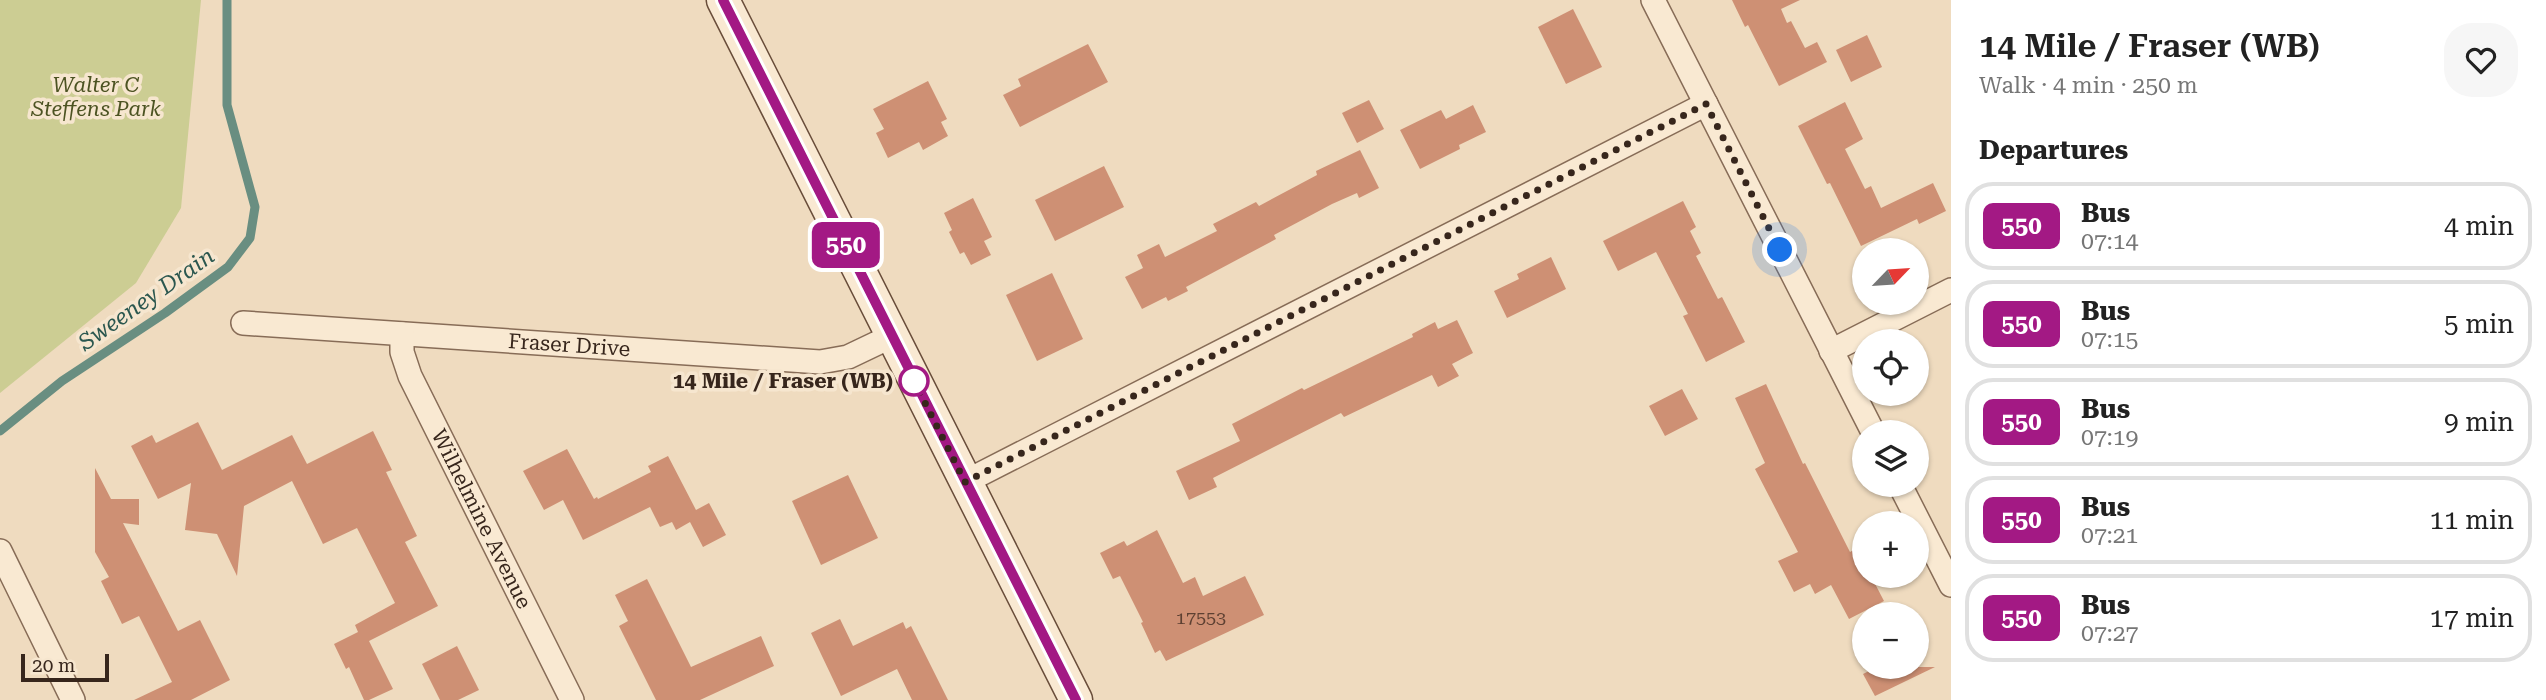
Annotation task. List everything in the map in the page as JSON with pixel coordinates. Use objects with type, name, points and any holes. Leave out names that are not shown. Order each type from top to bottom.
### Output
[{"type":"main road","points":[[723,0],[1076,700]]},
{"type":"street","points":[[1653,0],[1867,420]]},
{"type":"street","points":[[965,482],[1706,104]]},
{"type":"street","points":[[1831,351],[1951,289]]},
{"type":"street","name":"Fraser Drive","points":[[243,323],[820,362],[848,357],[892,336]]},
{"type":"street","name":"Wilhelmine Avenue","points":[[402,334],[402,352],[410,376],[572,700]]},
{"type":"street","points":[[1906,497],[1951,585]]},
{"type":"street","points":[[0,551],[73,700]]},
{"type":"green space","name":"Walter C Steffens Park","points":[[0,0],[201,0],[181,208],[136,283],[0,393]]},
{"type":"building","points":[[1732,0],[1800,0],[1781,9],[1787,23],[1791,21],[1805,48],[1817,42],[1827,62],[1779,86]]},
{"type":"building","points":[[1573,9],[1602,67],[1566,84],[1538,27]]},
{"type":"building","points":[[1867,35],[1882,67],[1851,82],[1836,50]]},
{"type":"building","points":[[1088,44],[1108,82],[1020,127],[1003,95],[1021,86],[1018,79]]},
{"type":"building","points":[[928,81],[947,119],[941,122],[948,136],[923,150],[919,142],[888,158],[876,133],[884,129],[873,109]]},
{"type":"building","points":[[1369,100],[1384,129],[1357,143],[1342,113]]},
{"type":"building","points":[[1845,102],[1863,139],[1845,149],[1865,189],[1871,186],[1881,208],[1933,183],[1946,211],[1919,224],[1917,219],[1878,238],[1857,238],[1798,126]]},
{"type":"building","points":[[1473,105],[1486,132],[1459,145],[1460,149],[1420,169],[1400,130],[1441,110],[1446,119]]},
{"type":"building","points":[[1360,150],[1379,188],[1359,198],[1357,193],[1332,204],[1274,235],[1276,239],[1186,287],[1188,291],[1168,301],[1166,297],[1142,309],[1125,277],[1143,268],[1137,255],[1159,244],[1165,257],[1217,231],[1213,224],[1256,202],[1259,206],[1317,175],[1316,171]]},
{"type":"building","points":[[1104,166],[1124,207],[1055,241],[1035,200]]},
{"type":"building","points":[[973,198],[992,237],[984,241],[991,255],[971,265],[964,252],[960,254],[949,232],[952,230],[944,213]]},
{"type":"building","points":[[1683,201],[1696,227],[1690,231],[1701,253],[1696,256],[1718,299],[1722,297],[1745,342],[1706,362],[1683,316],[1688,314],[1656,252],[1618,271],[1603,241]]},
{"type":"building","points":[[1551,257],[1566,289],[1507,318],[1494,291],[1519,279],[1517,274]]},
{"type":"building","points":[[1052,273],[1083,339],[1037,361],[1006,295]]},
{"type":"building","points":[[1457,320],[1473,353],[1452,364],[1459,376],[1438,387],[1432,375],[1344,417],[1341,413],[1213,478],[1217,487],[1189,500],[1176,471],[1240,441],[1232,424],[1302,388],[1304,390],[1413,337],[1412,334],[1435,322],[1438,329]]},
{"type":"building","points":[[1766,384],[1803,464],[1805,463],[1850,552],[1852,551],[1852,588],[1877,588],[1884,601],[1852,602],[1852,617],[1849,619],[1831,585],[1815,594],[1810,584],[1794,592],[1778,561],[1798,552],[1755,469],[1765,463],[1735,398]]},
{"type":"building","points":[[1682,389],[1698,419],[1665,436],[1649,406]]},
{"type":"building","points":[[198,422],[222,470],[292,435],[307,464],[373,431],[392,470],[386,472],[417,536],[405,542],[438,606],[369,641],[393,689],[364,700],[349,667],[346,669],[334,644],[358,632],[355,625],[395,603],[357,528],[323,544],[292,481],[244,506],[237,576],[217,534],[185,530],[191,483],[158,499],[131,446],[152,435],[156,443]]},
{"type":"building","points":[[567,449],[594,499],[651,472],[648,466],[668,456],[696,510],[709,503],[726,535],[703,547],[690,522],[676,530],[672,522],[660,527],[650,507],[583,540],[563,500],[544,510],[523,471]]},
{"type":"building","points":[[95,468],[111,499],[139,499],[139,525],[123,523],[178,631],[200,620],[230,680],[191,700],[134,700],[172,682],[139,616],[122,624],[101,581],[109,577],[95,552]]},
{"type":"building","points":[[848,475],[878,538],[821,565],[792,501]]},
{"type":"building","points":[[1157,530],[1183,583],[1195,577],[1203,596],[1245,576],[1264,615],[1166,661],[1160,650],[1155,653],[1120,576],[1113,579],[1100,553],[1124,541],[1127,546]]},
{"type":"building","points":[[647,579],[691,667],[761,636],[774,666],[700,700],[656,700],[619,626],[628,621],[615,595]]},
{"type":"building","points":[[840,619],[853,646],[903,622],[906,629],[911,626],[948,700],[912,700],[897,669],[841,696],[811,633]]},
{"type":"building","points":[[457,646],[479,690],[458,700],[440,700],[422,664]]},
{"type":"building","points":[[1866,679],[1910,679],[1875,696]]},
{"type":"waterway","name":"Sweeney Drain","points":[[0,431],[62,381],[165,313],[228,267],[250,238],[255,207],[227,105],[227,0]]},
{"type":"bus line","name":"550","points":[[723,0],[1076,700]]},
{"type":"place","name":"14 Mile / Fraser (WB)","points":[[914,381]]},
{"type":"route","points":[[914,381],[965,482],[1706,104],[1780,250]]}]
